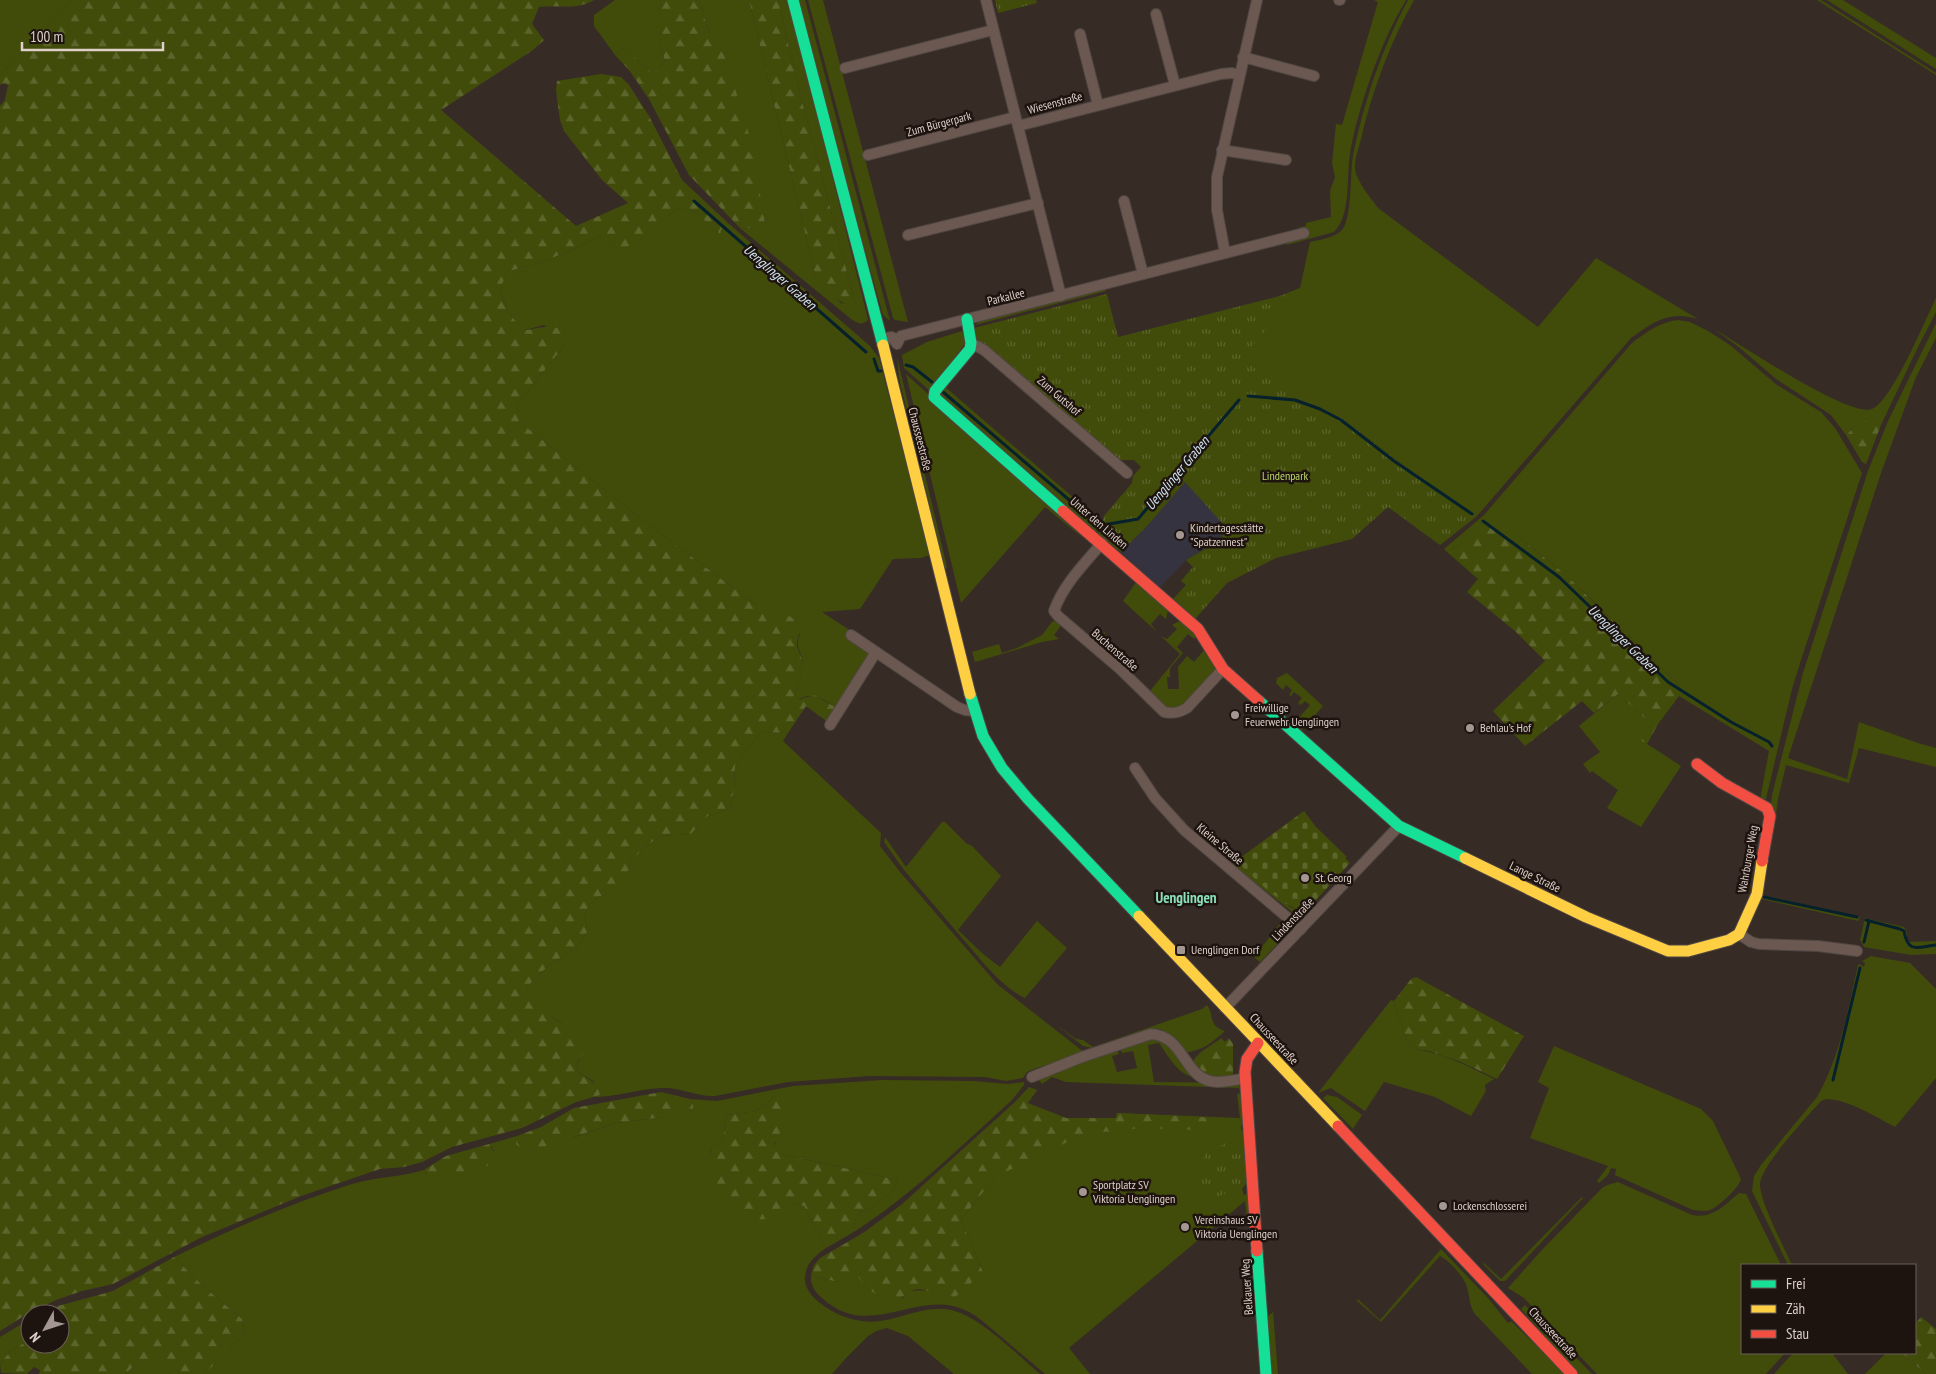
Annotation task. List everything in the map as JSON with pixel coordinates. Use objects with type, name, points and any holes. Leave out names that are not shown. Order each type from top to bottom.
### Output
[{"type":"street","name":"Chausseestraße","points":[[793,0],[882,339],[974,711],[990,752],[1007,776],[1572,1374]]},
{"type":"street","points":[[986,0],[1061,296]]},
{"type":"street","points":[[1225,253],[1217,210],[1217,177],[1257,0]]},
{"type":"street","points":[[1156,14],[1174,86]]},
{"type":"street","points":[[846,68],[993,30]]},
{"type":"street","name":"Wiesenstraße","points":[[1080,34],[1098,105]]},
{"type":"street","points":[[1243,58],[1314,76]]},
{"type":"street","name":"Wiesenstraße","points":[[1017,121],[1098,105],[1221,74],[1232,73],[1239,75]]},
{"type":"street","name":"Zum Bürgerpark","points":[[868,155],[1017,121]]},
{"type":"street","points":[[1222,150],[1286,160]]},
{"type":"street","points":[[1124,201],[1143,274]]},
{"type":"street","points":[[908,235],[1038,203]]},
{"type":"street","name":"Parkallee","points":[[882,339],[892,337],[897,344],[901,336],[1304,233]]},
{"type":"street","points":[[967,319],[972,343]]},
{"type":"street","name":"Unter den Linden","points":[[972,343],[967,353],[935,391],[934,397],[1198,629],[1223,669],[1247,692]]},
{"type":"street","name":"Zum Gutshof","points":[[972,343],[984,350],[1127,473]]},
{"type":"street","name":"Buchenstraße","points":[[1102,543],[1058,598],[1054,611],[1058,616],[1120,669],[1164,712],[1171,714],[1187,708],[1223,669]]},
{"type":"street","points":[[851,635],[957,706],[965,710],[974,711]]},
{"type":"street","points":[[830,725],[876,652]]},
{"type":"street","name":"Lange Straße","points":[[1247,692],[1399,826],[1586,917],[1668,951],[1688,952],[1730,940],[1739,934]]},
{"type":"street","name":"Wahrburger Weg","points":[[1697,764],[1722,782],[1762,804],[1769,811],[1770,816],[1757,894],[1747,920],[1739,934]]},
{"type":"street","name":"Kleine Straße","points":[[1135,768],[1155,798],[1184,830],[1301,929]]},
{"type":"street","name":"Lindenstraße","points":[[1225,1008],[1399,826]]},
{"type":"street","points":[[1739,934],[1751,942],[1759,944],[1818,946],[1857,952]]},
{"type":"street","points":[[1032,1078],[1090,1054],[1151,1034],[1161,1034],[1170,1040],[1192,1070],[1204,1079],[1216,1082],[1245,1078]]},
{"type":"street","name":"Belkauer Weg","points":[[1258,1042],[1249,1054],[1245,1065],[1245,1078],[1266,1374]]},
{"type":"shaded area","name":"Kindertagesstätte \"Spatzennest\"","points":[[1185,482],[1225,525],[1224,533],[1218,541],[1186,560],[1160,587],[1121,552],[1148,525]]},
{"type":"green space","points":[[0,0],[73,0],[0,75]]},
{"type":"green space","points":[[73,0],[594,0],[573,6],[539,7],[532,24],[544,40],[533,50],[441,110],[576,226],[628,203],[602,180],[564,131],[560,120],[556,91],[557,81],[601,74],[621,77],[629,85],[649,116],[682,180],[728,223],[722,227],[720,234],[696,213],[682,207],[671,213],[625,249],[612,245],[600,236],[556,256],[509,271],[501,291],[512,317],[526,330],[545,327],[557,328],[565,335],[566,343],[519,403],[518,417],[520,422],[636,515],[752,602],[795,620],[800,628],[797,644],[802,666],[796,689],[796,699],[814,695],[837,708],[829,723],[806,706],[788,733],[761,732],[735,766],[734,790],[730,808],[706,817],[691,834],[661,836],[646,846],[632,860],[625,879],[590,904],[585,914],[587,932],[576,948],[549,965],[527,987],[529,995],[538,1007],[569,1029],[586,1047],[576,1065],[578,1072],[595,1084],[600,1095],[576,1102],[522,1128],[452,1147],[422,1162],[404,1167],[380,1169],[301,1196],[202,1237],[113,1284],[82,1291],[48,1304],[20,1304],[20,1318],[0,1331],[0,106],[5,100],[8,85],[4,83],[0,85],[0,75]]},
{"type":"green space","points":[[615,0],[661,0],[660,31],[665,62],[653,73],[643,66],[625,47],[615,55],[594,26],[594,15]]},
{"type":"green space","points":[[661,0],[696,0],[700,2],[709,34],[720,39],[751,141],[765,223],[753,228],[741,229],[689,175],[649,99],[629,70],[615,55],[625,47],[643,66],[653,73],[665,62],[659,31]]},
{"type":"green space","points":[[696,0],[749,0],[815,274],[841,303],[856,306],[798,86],[778,0],[788,0],[867,315],[868,320],[866,322],[860,323],[851,319],[741,229],[753,228],[765,222],[744,139],[700,2]]},
{"type":"green space","points":[[749,0],[778,0],[798,86],[856,306],[850,306],[838,300],[827,290],[815,274]]},
{"type":"green space","points":[[798,0],[805,0],[890,321],[883,315]]},
{"type":"green space","points":[[808,0],[823,0],[908,322],[893,318]]},
{"type":"green space","points":[[995,0],[1036,0],[1037,3],[998,13]]},
{"type":"green space","points":[[1374,0],[1406,0],[1383,45],[1361,109],[1350,153],[1347,199],[1343,217],[1334,232],[1287,245],[1286,242],[1308,236],[1305,228],[1298,228],[1306,226],[1306,223],[1331,217],[1330,191],[1335,177],[1332,163],[1336,124],[1342,125],[1378,2]]},
{"type":"green space","points":[[1408,0],[1414,0],[1397,33],[1383,68],[1365,121],[1355,162],[1358,179],[1378,208],[1538,327],[1596,258],[1698,319],[1678,316],[1662,319],[1631,338],[1477,516],[1406,467],[1342,418],[1209,369],[1280,296],[1300,288],[1310,242],[1333,236],[1344,227],[1350,202],[1353,155],[1363,115],[1382,56]]},
{"type":"green space","points":[[1817,0],[1821,0],[1936,73],[1936,75]]},
{"type":"green space","points":[[1827,0],[1843,0],[1936,58],[1936,69]]},
{"type":"green space","points":[[682,207],[696,213],[719,233],[722,226],[728,223],[870,346],[879,358],[930,555],[921,558],[893,559],[860,609],[822,612],[851,631],[872,653],[837,708],[816,697],[808,696],[796,699],[796,689],[802,665],[798,645],[800,634],[785,614],[762,608],[752,602],[636,515],[520,422],[518,417],[519,403],[566,343],[544,325],[525,330],[516,322],[505,304],[501,291],[503,281],[509,271],[556,256],[600,236],[612,245],[625,248],[671,213]]},
{"type":"green space","name":"Lindenpark","points":[[1301,288],[1242,358],[1282,389],[1342,418],[1406,467],[1477,516],[1440,545],[1388,507],[1352,539],[1276,558],[1227,583],[1195,619],[1173,599],[1186,585],[1181,581],[1193,567],[1186,560],[1219,541],[1224,533],[1224,525],[1185,482],[1148,525],[1121,552],[1098,534],[1104,516],[1132,483],[1133,476],[1141,467],[1134,460],[1120,460],[976,339],[974,328],[1107,294],[1118,337],[1280,296]]},
{"type":"green space","points":[[1104,289],[1106,291],[975,325],[981,320]]},
{"type":"green space","points":[[1936,298],[1936,312],[1881,425],[1871,422],[1862,423],[1854,427],[1846,435],[1831,415],[1776,379],[1740,348],[1714,329],[1794,378],[1819,391],[1860,409],[1872,409],[1880,403],[1898,376]]},
{"type":"green space","points":[[1678,320],[1690,322],[1730,345],[1777,385],[1821,412],[1835,428],[1862,473],[1792,689],[1766,799],[1760,800],[1769,751],[1679,696],[1681,687],[1585,593],[1515,534],[1479,533],[1447,552],[1444,549],[1484,515],[1631,344],[1653,328]]},
{"type":"green space","points":[[1936,323],[1936,338],[1916,377],[1881,473],[1788,758],[1847,779],[1859,722],[1936,748],[1936,767],[1859,748],[1849,783],[1786,765],[1778,799],[1774,830],[1771,805],[1772,795],[1803,673],[1868,471],[1888,421]]},
{"type":"green space","points":[[962,331],[967,341],[930,391],[904,368],[902,355],[927,342]]},
{"type":"green space","points":[[897,357],[947,567],[945,570],[899,378]]},
{"type":"green space","points":[[906,374],[1083,538],[1045,507],[961,603]]},
{"type":"green space","points":[[944,386],[1097,518],[1100,514],[1096,534],[939,394]]},
{"type":"green space","points":[[1864,421],[1873,421],[1881,425],[1866,464],[1862,462],[1846,435],[1855,426]]},
{"type":"green space","points":[[1489,517],[1515,534],[1566,575],[1681,687],[1679,696],[1658,724],[1647,744],[1637,738],[1647,720],[1618,694],[1594,713],[1582,701],[1525,746],[1493,711],[1545,661],[1515,631],[1467,592],[1478,579],[1447,552],[1471,538]]},
{"type":"green space","points":[[1137,581],[1168,610],[1166,619],[1160,614],[1151,624],[1156,631],[1123,601]]},
{"type":"green space","points":[[1055,621],[1062,624],[1054,635],[1059,639],[1042,642],[975,662],[972,652],[999,644],[1002,653],[1017,648],[1042,635],[1052,622]]},
{"type":"green space","points":[[1180,621],[1197,636],[1194,639],[1188,634],[1177,647],[1183,653],[1170,668],[1170,677],[1167,677],[1168,689],[1179,689],[1178,667],[1187,656],[1194,662],[1205,649],[1216,670],[1190,702],[1175,710],[1165,707],[1094,643],[1107,630],[1102,638],[1125,662],[1122,666],[1150,691],[1180,654],[1161,636],[1167,639],[1177,629],[1172,625]]},
{"type":"green space","points":[[1287,673],[1323,706],[1301,731],[1288,720],[1292,716],[1297,720],[1310,705],[1305,701],[1301,705],[1298,703],[1302,698],[1294,692],[1291,696],[1289,695],[1292,690],[1286,685],[1283,690],[1276,683],[1277,678]]},
{"type":"green space","points":[[1618,694],[1647,720],[1638,738],[1681,766],[1641,827],[1607,808],[1618,790],[1592,771],[1590,773],[1583,764],[1600,752],[1579,726]]},
{"type":"green space","points":[[761,732],[788,733],[783,741],[881,833],[880,846],[900,872],[997,984],[1085,1053],[1027,1072],[1023,1078],[1006,1081],[985,1077],[869,1076],[788,1082],[715,1096],[662,1088],[592,1097],[600,1095],[593,1081],[578,1072],[576,1065],[580,1059],[570,1032],[563,1024],[538,1008],[529,996],[527,987],[549,965],[576,948],[587,932],[585,914],[590,904],[598,897],[605,895],[627,873],[632,860],[646,846],[661,836],[691,834],[706,817],[730,808],[734,790],[735,766]]},
{"type":"green space","points":[[1304,811],[1316,827],[1347,857],[1345,858],[1350,863],[1306,911],[1298,910],[1280,899],[1236,861]]},
{"type":"green space","points":[[942,822],[945,822],[966,843],[972,846],[1001,876],[958,930],[1000,967],[1037,921],[1067,948],[1025,998],[1004,984],[986,966],[904,870],[884,842],[885,837],[906,867]]},
{"type":"green space","points":[[1236,861],[1290,907],[1300,911],[1300,918],[1233,865]]},
{"type":"green space","points":[[1762,895],[1860,917],[1858,921],[1762,899]]},
{"type":"green space","points":[[1865,918],[1904,927],[1907,933],[1907,942],[1936,941],[1936,954],[1911,955],[1864,947],[1860,940]]},
{"type":"green space","points":[[1283,920],[1284,937],[1260,962],[1254,957]]},
{"type":"green space","points":[[1871,956],[1910,963],[1936,989],[1936,1078],[1895,1127],[1847,1103],[1828,1099],[1821,1101],[1786,1141],[1768,1165],[1760,1184],[1768,1213],[1792,1264],[1788,1264],[1752,1191],[1754,1176],[1817,1097],[1825,1082],[1832,1066],[1847,1016],[1858,965],[1864,967],[1865,963],[1862,961]]},
{"type":"green space","points":[[1416,977],[1524,1036],[1497,1079],[1461,1062],[1429,1051],[1415,1049],[1406,1039],[1394,1001],[1411,979]]},
{"type":"green space","points":[[1391,1000],[1394,1001],[1406,1039],[1415,1049],[1445,1057],[1494,1079],[1485,1085],[1486,1091],[1471,1116],[1435,1097],[1384,1082],[1365,1111],[1331,1088],[1318,1093]]},
{"type":"green space","points":[[1207,1005],[1216,1026],[1225,1031],[1206,1046],[1184,1053],[1173,1036],[1160,1029],[1097,1049],[1083,1046],[1055,1024],[1076,1039],[1083,1040],[1093,1047],[1202,1009]]},
{"type":"green space","points":[[1161,1036],[1198,1078],[1191,1077],[1180,1070],[1159,1043],[1148,1045],[1154,1082],[1239,1083],[1239,1088],[1066,1082],[1052,1077],[1042,1084],[1039,1080],[1049,1073],[1117,1048],[1119,1054],[1112,1056],[1117,1072],[1137,1068],[1133,1051],[1122,1053],[1120,1047]]},
{"type":"green space","points":[[1221,1038],[1225,1042],[1229,1038],[1233,1044],[1233,1076],[1211,1076],[1192,1064],[1197,1056]]},
{"type":"green space","points":[[1554,1046],[1701,1109],[1713,1121],[1741,1179],[1728,1197],[1710,1210],[1693,1210],[1615,1175],[1616,1169],[1611,1168],[1608,1175],[1599,1183],[1597,1181],[1608,1166],[1530,1138],[1549,1088],[1538,1082]]},
{"type":"green space","points":[[882,1080],[973,1081],[1008,1084],[1024,1082],[1024,1085],[1012,1100],[935,1170],[874,1219],[852,1233],[856,1218],[861,1212],[873,1207],[893,1191],[898,1180],[782,1154],[773,1146],[776,1142],[776,1097],[756,1111],[728,1115],[723,1137],[718,1144],[712,1147],[710,1152],[711,1170],[776,1217],[795,1204],[804,1206],[826,1248],[809,1264],[805,1281],[811,1295],[826,1308],[848,1318],[872,1322],[933,1309],[951,1310],[974,1320],[986,1328],[1040,1374],[954,1374],[908,1336],[887,1328],[876,1331],[867,1337],[832,1374],[205,1374],[245,1333],[242,1319],[204,1287],[174,1257],[240,1227],[307,1199],[352,1184],[424,1170],[427,1175],[494,1151],[489,1144],[517,1136],[517,1144],[575,1137],[616,1123],[656,1118],[692,1110],[693,1105],[690,1099],[717,1101],[793,1086]]},
{"type":"green space","points":[[1029,1087],[1037,1090],[1028,1103],[1066,1118],[1116,1118],[1117,1113],[1218,1118],[1202,1130],[1141,1128],[1084,1134],[995,1177],[961,1220],[983,1272],[949,1303],[929,1291],[918,1289],[908,1293],[895,1304],[878,1296],[866,1287],[854,1272],[837,1282],[811,1275],[814,1265],[820,1258],[863,1233],[901,1205],[1015,1102]]},
{"type":"green space","points":[[661,1092],[690,1099],[693,1110],[656,1118],[616,1123],[526,1153],[516,1144],[517,1136],[541,1127],[574,1108]]},
{"type":"green space","points":[[1241,1093],[1243,1125],[1241,1129],[1244,1133],[1247,1183],[1242,1189],[1244,1195],[1248,1193],[1250,1219],[1247,1219],[1245,1201],[1069,1348],[1090,1374],[1045,1374],[982,1321],[965,1310],[947,1305],[929,1305],[875,1315],[858,1315],[840,1310],[822,1298],[811,1282],[811,1275],[837,1282],[854,1271],[866,1287],[878,1296],[902,1299],[909,1291],[929,1290],[938,1295],[983,1272],[961,1220],[995,1177],[1066,1118],[1116,1118],[1117,1113],[1240,1118],[1237,1094]]},
{"type":"green space","points":[[1327,1095],[1337,1097],[1362,1115],[1353,1129],[1323,1098]]},
{"type":"green space","points":[[776,1097],[783,1097],[787,1108],[783,1129],[773,1145],[782,1154],[898,1180],[893,1191],[873,1207],[861,1212],[856,1218],[852,1233],[826,1248],[804,1206],[795,1204],[780,1215],[769,1219],[756,1219],[727,1210],[711,1171],[710,1155],[712,1147],[718,1144],[723,1137],[728,1115],[756,1111]]},
{"type":"green space","points":[[1242,1135],[1245,1184],[1199,1206],[1204,1154]]},
{"type":"green space","points":[[489,1144],[496,1156],[493,1164],[465,1173],[430,1179],[424,1170],[446,1156]]},
{"type":"green space","points":[[1618,1182],[1692,1215],[1699,1216],[1712,1213],[1739,1193],[1746,1194],[1781,1264],[1741,1264],[1741,1354],[1784,1354],[1766,1374],[1597,1374],[1524,1298],[1508,1288],[1541,1251],[1607,1185]]},
{"type":"green space","points":[[1582,1197],[1505,1281],[1500,1281],[1483,1264],[1501,1279]]},
{"type":"green space","points":[[1441,1249],[1488,1298],[1508,1323],[1511,1321],[1566,1374],[1532,1374],[1475,1314],[1467,1287],[1460,1274],[1440,1256],[1381,1322],[1357,1301],[1358,1299],[1380,1320]]},
{"type":"green space","points":[[174,1257],[204,1287],[242,1319],[245,1333],[205,1374],[170,1374],[150,1358],[140,1361],[125,1374],[39,1374],[40,1370],[34,1367],[27,1374],[1,1373],[0,1363],[10,1352],[20,1345],[20,1354],[70,1354],[70,1304],[65,1304],[113,1291]]},
{"type":"green space","points":[[1525,1305],[1592,1374],[1579,1374],[1521,1309]]},
{"type":"green space","points":[[1273,1312],[1278,1374],[1270,1374],[1267,1317]]},
{"type":"green space","points":[[1921,1317],[1936,1329],[1936,1374],[1926,1374],[1903,1354],[1916,1354],[1916,1323]]},
{"type":"green space","points":[[20,1325],[20,1345],[10,1352],[0,1363],[0,1337]]},
{"type":"green space","points":[[1792,1354],[1833,1354],[1848,1374],[1774,1374]]},
{"type":"green space","points":[[1885,1354],[1903,1354],[1926,1374],[1865,1374]]},
{"type":"green space","points":[[150,1357],[170,1374],[125,1374],[140,1361]]},
{"type":"waterway","name":"Uenglinger Graben","points":[[694,201],[866,352]]},
{"type":"waterway","name":"Uenglinger Graben","points":[[874,359],[878,371],[881,371]]},
{"type":"waterway","name":"Uenglinger Graben","points":[[906,365],[913,367],[932,382]]},
{"type":"waterway","name":"Uenglinger Graben","points":[[943,392],[1095,522]]},
{"type":"waterway","name":"Uenglinger Graben","points":[[1248,396],[1295,400],[1320,409],[1341,420],[1394,461],[1472,514]]},
{"type":"waterway","name":"Uenglinger Graben","points":[[1103,525],[1138,519],[1239,400]]},
{"type":"waterway","name":"Uenglinger Graben","points":[[1483,521],[1559,577],[1668,682],[1731,722],[1769,742],[1772,746]]},
{"type":"waterway","name":"Uenglinger Graben","points":[[1764,897],[1857,917]]},
{"type":"waterway","name":"Uenglinger Graben","points":[[1866,920],[1904,931],[1911,946],[1919,948],[1936,945]]},
{"type":"waterway","points":[[1864,942],[1869,921]]},
{"type":"waterway","points":[[1833,1080],[1860,968]]},
{"type":"traffic: fast","points":[[793,0],[883,345]]},
{"type":"traffic: fast","points":[[967,319],[971,343],[970,349],[935,391],[934,397],[1063,511]]},
{"type":"traffic: fast","points":[[970,694],[983,736],[1002,768],[1028,799],[1139,916]]},
{"type":"traffic: fast","points":[[1259,701],[1399,826],[1465,858]]},
{"type":"traffic: fast","points":[[1257,1251],[1266,1374]]},
{"type":"traffic: slow","points":[[883,345],[970,694]]},
{"type":"traffic: slow","points":[[1465,858],[1586,917],[1668,951],[1688,951],[1729,940],[1739,934],[1757,894],[1762,861]]},
{"type":"traffic: slow","points":[[1139,916],[1338,1126]]},
{"type":"traffic: jam","points":[[1063,511],[1198,629],[1223,669],[1259,701]]},
{"type":"traffic: jam","points":[[1697,764],[1722,783],[1767,808],[1770,816],[1762,861]]},
{"type":"traffic: jam","points":[[1257,1251],[1245,1072],[1247,1059],[1258,1043]]},
{"type":"traffic: jam","points":[[1338,1126],[1572,1374]]},
{"type":"place","name":"Kindertagesstätte \"Spatzennest\"","points":[[1180,535]]},
{"type":"place","name":"Freiwillige Feuerwehr Uenglingen","points":[[1235,715]]},
{"type":"place","name":"Behlau’s Hof","points":[[1470,728]]},
{"type":"place","name":"St. Georg","points":[[1305,878]]},
{"type":"place","name":"Uenglingen Dorf","points":[[1181,950]]},
{"type":"place","name":"Sportplatz SV Viktoria Uenglingen","points":[[1083,1192]]},
{"type":"place","name":"Lockenschlosserei","points":[[1443,1206]]},
{"type":"place","name":"Vereinshaus SV Viktoria Uenglingen","points":[[1185,1227]]},
{"type":"district","name":"Uenglingen","points":[[1186,898]]}]
